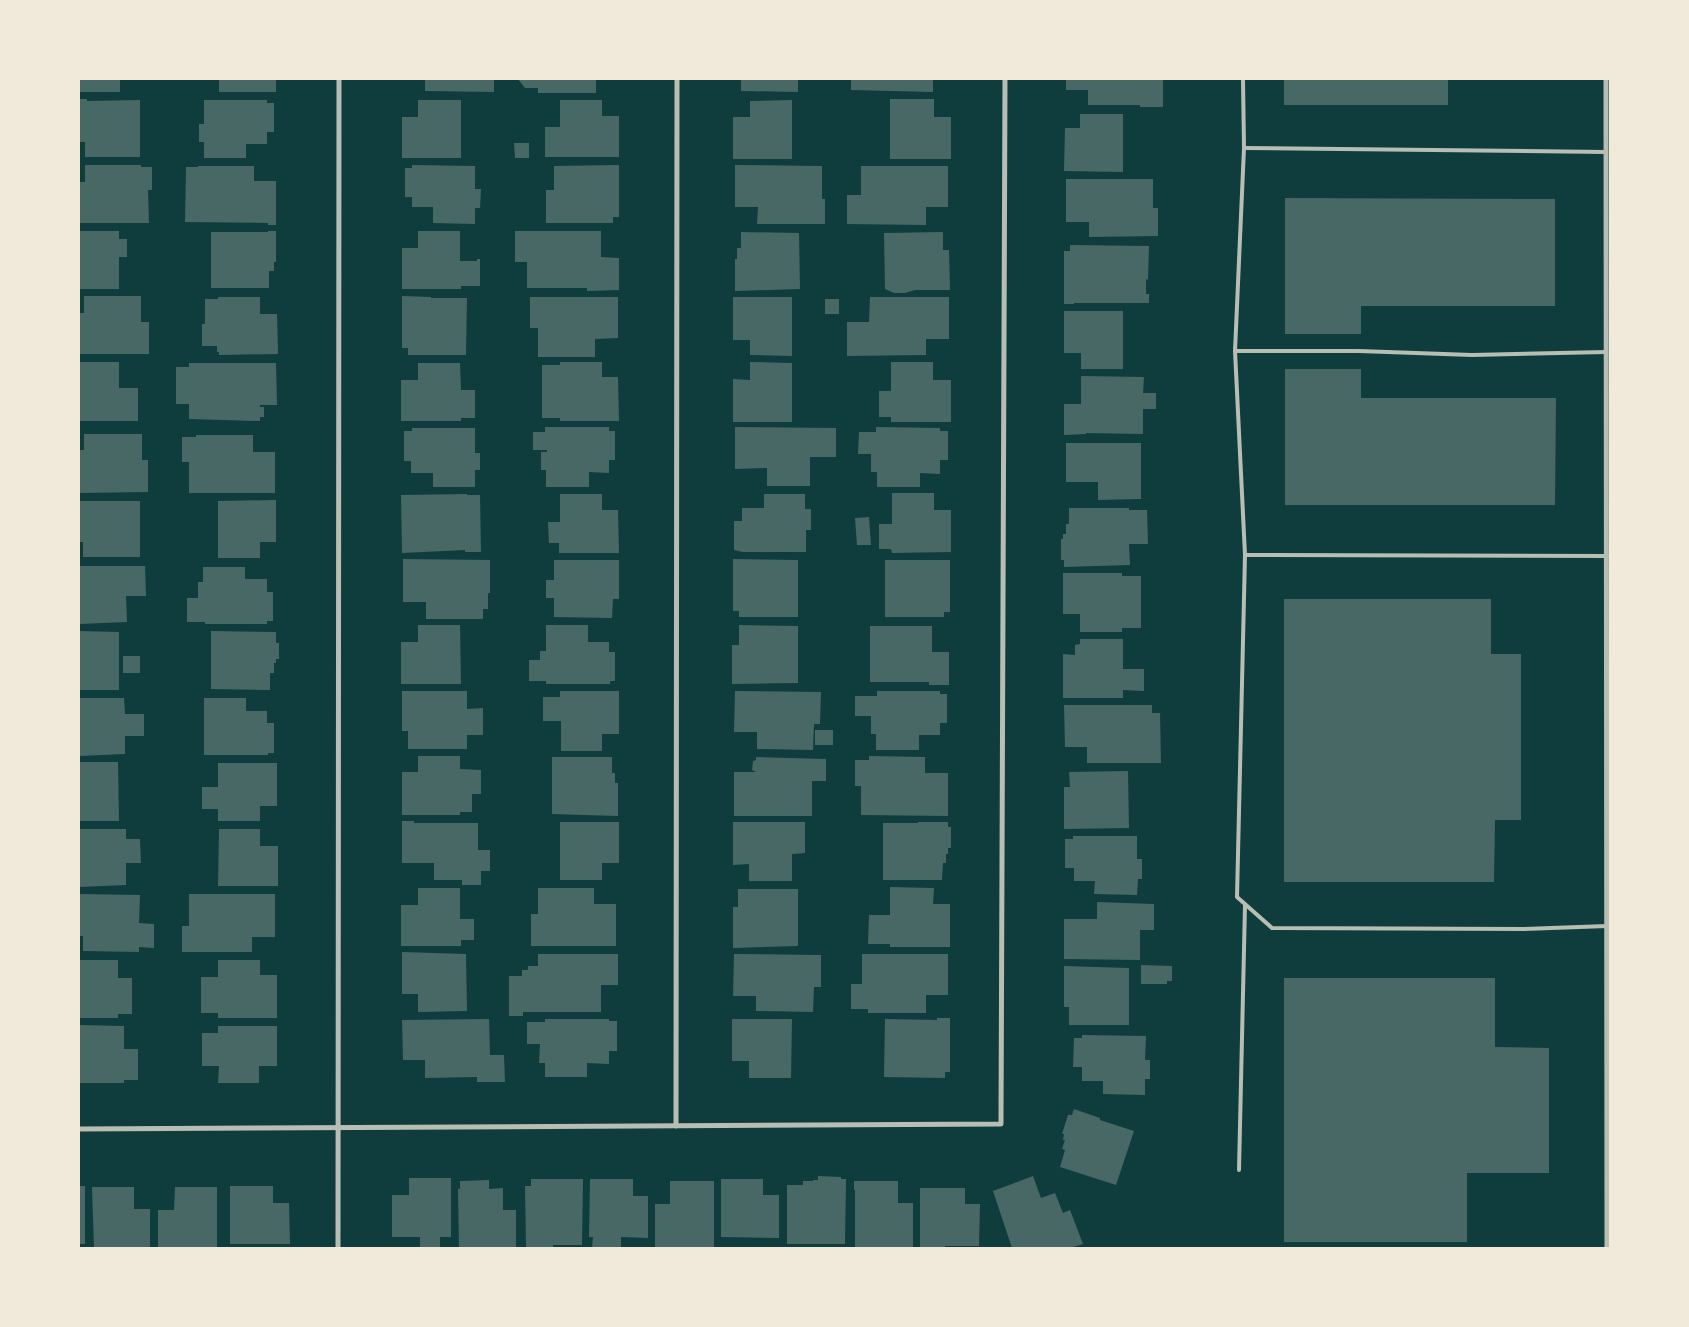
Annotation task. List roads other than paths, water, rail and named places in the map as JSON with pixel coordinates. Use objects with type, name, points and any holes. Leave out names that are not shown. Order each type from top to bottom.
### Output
[{"type":"street","points":[[338,1248],[340,79]]},
{"type":"street","points":[[676,1126],[677,79]]},
{"type":"street","points":[[79,1129],[1001,1124],[1005,79]]},
{"type":"street","points":[[1606,79],[1609,746],[1607,926],[1609,1033],[1608,1248]]},
{"type":"lane","points":[[1243,79],[1244,148],[1236,351],[1245,555],[1237,897],[1272,928],[1607,926]]},
{"type":"lane","points":[[1244,148],[1606,152]]},
{"type":"lane","points":[[1236,351],[1359,351],[1472,355],[1606,352]]},
{"type":"lane","points":[[1245,555],[1607,556]]},
{"type":"lane","points":[[1239,1170],[1245,905]]}]
